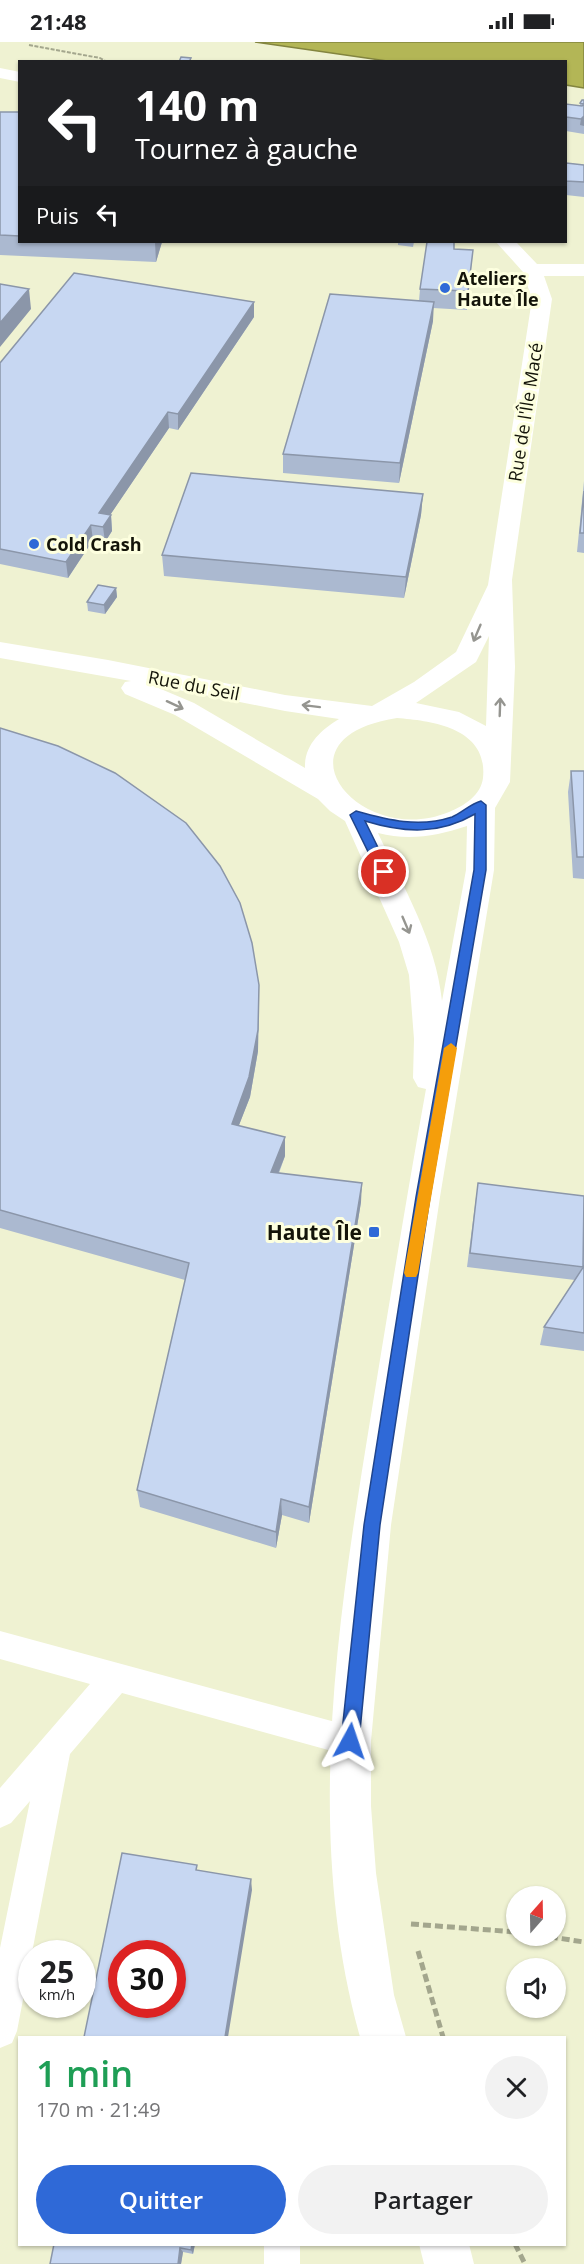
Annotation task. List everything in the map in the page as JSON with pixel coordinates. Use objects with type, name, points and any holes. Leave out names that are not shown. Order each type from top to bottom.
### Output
[{"type":"street","points":[[0,73],[18,77]]},
{"type":"street","name":"Rue de l'Île Macé","points":[[498,766],[502,667],[500,580],[542,299],[532,270],[514,245]]},
{"type":"street","points":[[532,270],[584,270]]},
{"type":"street","name":"Rue de l'Île Macé","points":[[374,713],[423,688],[467,656],[500,580]]},
{"type":"street","name":"Rue du Seil","points":[[10,652],[108,668],[285,703],[374,713]]},
{"type":"street","name":"Rue du Seil","points":[[10,652],[137,689],[177,705],[303,780],[328,792]]},
{"type":"street","points":[[397,710],[424,711],[461,722],[475,730],[486,741],[494,752],[498,766],[495,788],[481,805],[456,820],[423,827],[393,826],[356,815],[342,806],[328,792],[319,770],[322,752],[336,732],[346,724],[374,713],[397,710]]},
{"type":"street","points":[[383,2036],[371,1995],[354,1873],[350,1806],[350,1741],[372,1525],[423,1197],[480,870],[481,805]]},
{"type":"street","points":[[356,815],[414,942],[424,975],[430,1039],[423,1197]]},
{"type":"street","points":[[444,2246],[449,2264]]},
{"type":"lane","points":[[0,1645],[350,1741]]},
{"type":"lane","points":[[0,1812],[117,1677]]},
{"type":"lane","points":[[0,2031],[56,1747]]},
{"type":"lane","points":[[282,2246],[282,2264]]},
{"type":"path","points":[[22,44],[104,60]]},
{"type":"path","points":[[414,1935],[410,1924],[506,1931]]},
{"type":"path","points":[[566,1939],[584,1942]]},
{"type":"path","points":[[417,1947],[443,2036]]},
{"type":"path","points":[[516,2246],[525,2264]]},
{"type":"shaded area","points":[[255,42],[584,42],[584,88],[567,85],[567,60],[380,60]]},
{"type":"building","points":[[181,57],[191,58],[190,60],[180,60]]},
{"type":"building","points":[[567,104],[582,106],[584,104],[584,116],[581,119],[567,117]]},
{"type":"building","points":[[0,112],[18,112],[18,236],[0,235]]},
{"type":"building","points":[[567,163],[584,165],[584,182],[567,181]]},
{"type":"building","name":"Ateliers Haute Île","points":[[427,243],[454,243],[454,249],[473,250],[468,291],[420,289]]},
{"type":"building","points":[[74,273],[254,302],[178,414],[168,412],[99,513],[111,515],[103,527],[91,525],[66,562],[0,549],[0,363]]},
{"type":"building","points":[[0,284],[29,289],[0,323]]},
{"type":"building","points":[[330,294],[434,302],[400,463],[283,454]]},
{"type":"building","points":[[191,473],[423,494],[406,577],[162,555]]},
{"type":"building","points":[[584,491],[584,533],[580,533]]},
{"type":"building","points":[[98,585],[116,588],[104,605],[87,602]]},
{"type":"building","points":[[0,728],[58,746],[115,773],[186,823],[220,866],[240,903],[252,943],[259,985],[258,1030],[249,1077],[232,1124],[285,1137],[271,1172],[362,1183],[309,1507],[281,1499],[276,1532],[137,1490],[189,1263],[0,1210]]},
{"type":"building","points":[[571,771],[584,771],[584,857],[577,857]]},
{"type":"building","points":[[478,1183],[584,1196],[583,1267],[470,1253]]},
{"type":"building","points":[[584,1266],[584,1333],[544,1327]]},
{"type":"building","points":[[122,1853],[197,1865],[196,1870],[251,1879],[225,2036],[84,2036],[88,2018],[96,2018],[96,1979]]},
{"type":"building","points":[[54,2246],[192,2246],[191,2250],[180,2248],[178,2264],[50,2264]]},
{"type":"slow traffic","points":[[411,1273],[451,1048]]},
{"type":"place","name":"Ateliers Haute Île","points":[[445,288]]},
{"type":"place","name":"Cold Crash","points":[[34,544]]},
{"type":"place","name":"Haute Île","points":[[374,1232]]},
{"type":"route","points":[[350,1741],[372,1525],[423,1197],[450,1055],[480,870],[481,805],[456,820],[423,827],[393,826],[356,815],[384,872]]}]
